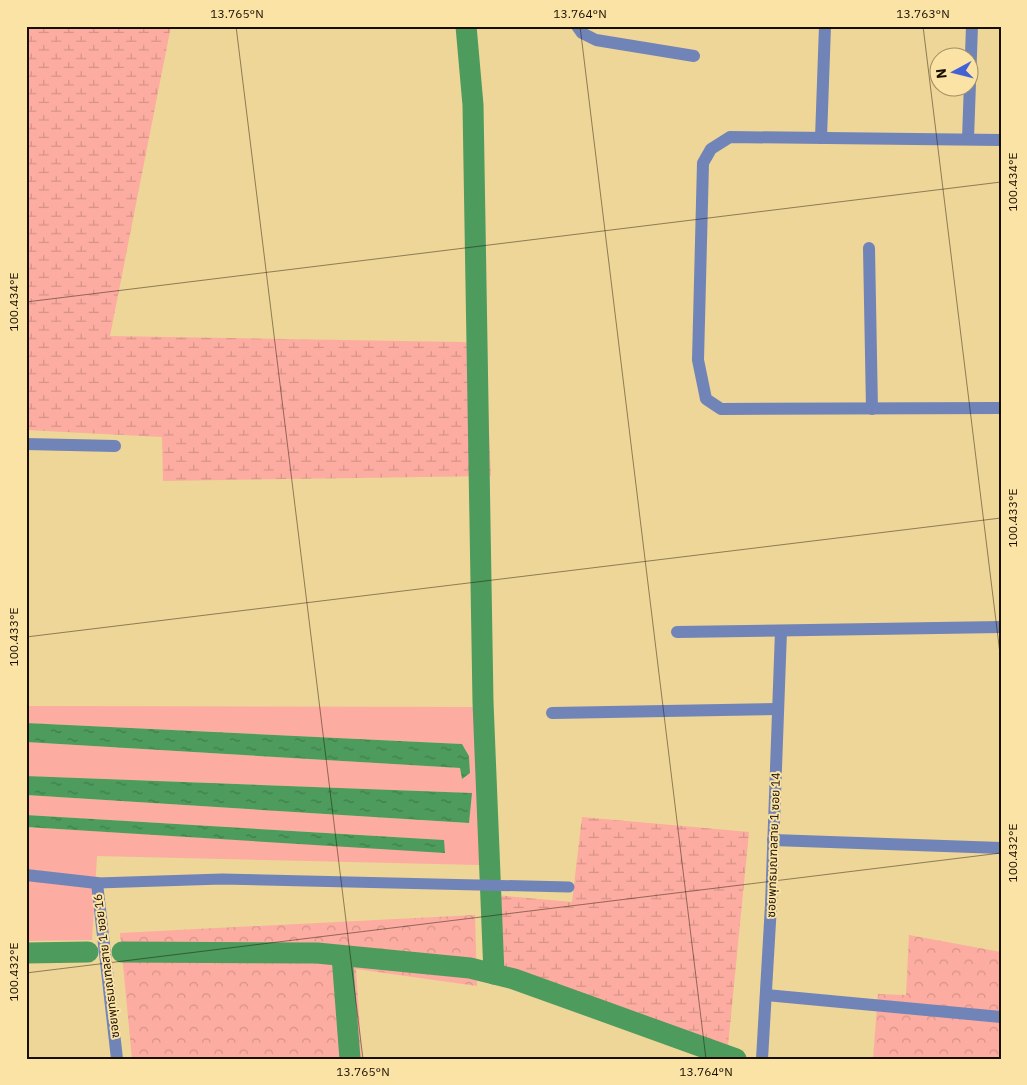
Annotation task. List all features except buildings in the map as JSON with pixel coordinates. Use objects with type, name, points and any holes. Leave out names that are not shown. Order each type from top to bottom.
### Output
[{"type":"street","points":[[577,26],[582,33],[596,40],[694,56]]},
{"type":"street","points":[[821,138],[825,26]]},
{"type":"street","points":[[968,139],[972,26]]},
{"type":"street","points":[[1001,140],[730,137],[711,149],[703,163],[698,360],[706,399],[721,409],[1001,408]]},
{"type":"street","points":[[869,248],[872,408]]},
{"type":"street","points":[[26,444],[115,446]]},
{"type":"street","points":[[677,632],[1001,627]]},
{"type":"street","name":"ซอยพุทธมณฑลสาย 1 ซอย 14","points":[[762,1055],[781,631]]},
{"type":"street","points":[[552,713],[778,709]]},
{"type":"street","points":[[773,840],[1001,848]]},
{"type":"street","name":"ซอยพุทธมณฑลสาย 1 ซอย 16","points":[[26,875],[97,883],[117,1059]]},
{"type":"street","points":[[766,995],[1001,1017]]},
{"type":"lane","points":[[97,883],[222,879],[568,887]]},
{"type":"green space","points":[[26,26],[171,26],[110,336],[485,344],[491,476],[163,481],[162,437],[26,430]]},
{"type":"green space","points":[[26,706],[475,707],[480,865],[97,856],[92,940],[26,941],[26,827],[445,852],[443,840],[26,815],[26,795],[468,823],[471,793],[26,776],[26,742],[460,768],[462,779],[470,773],[469,756],[462,744],[26,723]]},
{"type":"green space","points":[[582,817],[749,832],[728,1046],[499,967],[495,895],[572,902]]},
{"type":"green space","points":[[475,915],[477,986],[356,969],[362,1059],[132,1059],[120,933]]},
{"type":"green space","points":[[909,935],[1001,952],[1001,1059],[873,1059],[878,994],[906,995]]},
{"type":"water","points":[[26,723],[462,744],[469,756],[470,773],[462,779],[460,768],[26,742]]},
{"type":"water","points":[[26,776],[472,793],[469,823],[26,795]]},
{"type":"water","points":[[26,815],[444,840],[445,853],[26,827]]},
{"type":"waterway","points":[[466,26],[473,105],[483,702],[494,974]]},
{"type":"waterway","points":[[26,953],[88,952]]},
{"type":"waterway","points":[[122,952],[317,953],[470,968],[514,979],[736,1059]]},
{"type":"waterway","points":[[342,956],[350,1059]]}]
